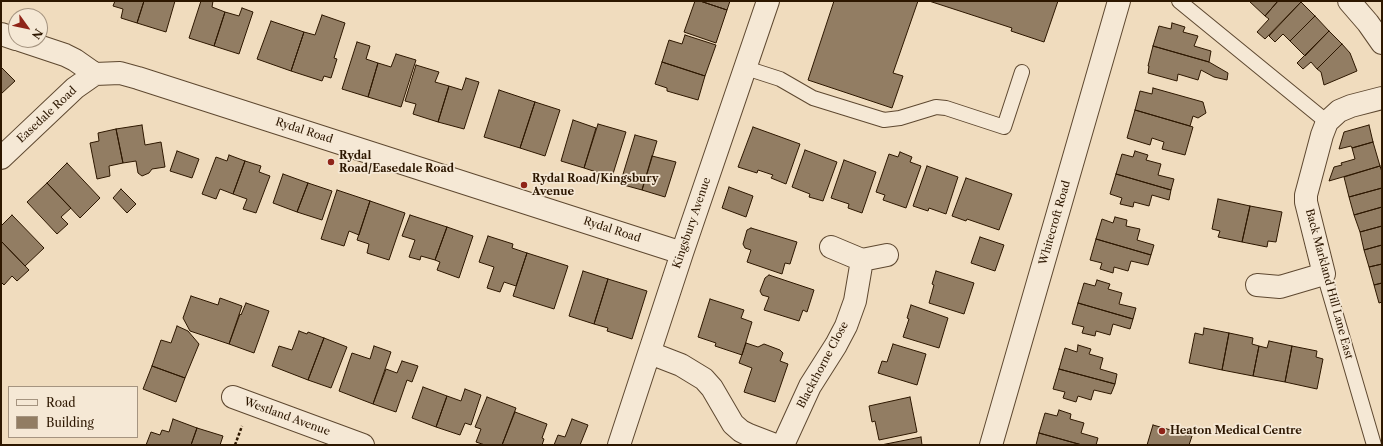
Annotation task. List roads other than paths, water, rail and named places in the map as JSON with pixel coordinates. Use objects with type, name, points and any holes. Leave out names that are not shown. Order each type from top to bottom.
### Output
[{"type":"street","name":"Kingsbury Avenue","points":[[619,445],[682,253],[768,1]]},
{"type":"street","name":"Whitecroft Road","points":[[991,445],[1120,1]]},
{"type":"street","points":[[1349,1],[1368,22],[1382,43]]},
{"type":"street","points":[[44,48],[75,60],[95,74]]},
{"type":"street","name":"Rydal Road","points":[[95,74],[120,73],[138,78],[682,253]]},
{"type":"street","name":"Easedale Road","points":[[1,158],[75,88],[95,74]]},
{"type":"street","points":[[1327,122],[1339,111],[1351,106],[1382,98]]},
{"type":"street","name":"Back Markland Hill Lane East","points":[[1324,274],[1306,202],[1306,195],[1322,135],[1327,122]]},
{"type":"street","points":[[831,247],[862,260],[887,255]]},
{"type":"street","name":"Blackthorne Close","points":[[783,445],[810,386],[836,346],[846,326],[855,301],[862,260]]},
{"type":"street","points":[[1256,285],[1280,287],[1324,274]]},
{"type":"street","points":[[650,353],[681,366],[704,379],[712,388],[733,424],[741,431],[749,435],[775,445]]},
{"type":"street","name":"Westland Avenue","points":[[233,397],[363,445]]},
{"type":"lane","points":[[1179,1],[1327,122]]},
{"type":"lane","points":[[746,68],[780,79],[813,98],[884,120],[900,118],[936,107],[946,108],[1004,126],[1022,72]]},
{"type":"lane","name":"Back Markland Hill Lane East","points":[[1324,274],[1374,445]]},
{"type":"place","name":"Rydal Road/Easedale Road","points":[[331,162]]},
{"type":"place","name":"Rydal Road/Kingsbury Avenue","points":[[524,185]]},
{"type":"place","name":"Heaton Medical Centre","points":[[1162,431]]}]
